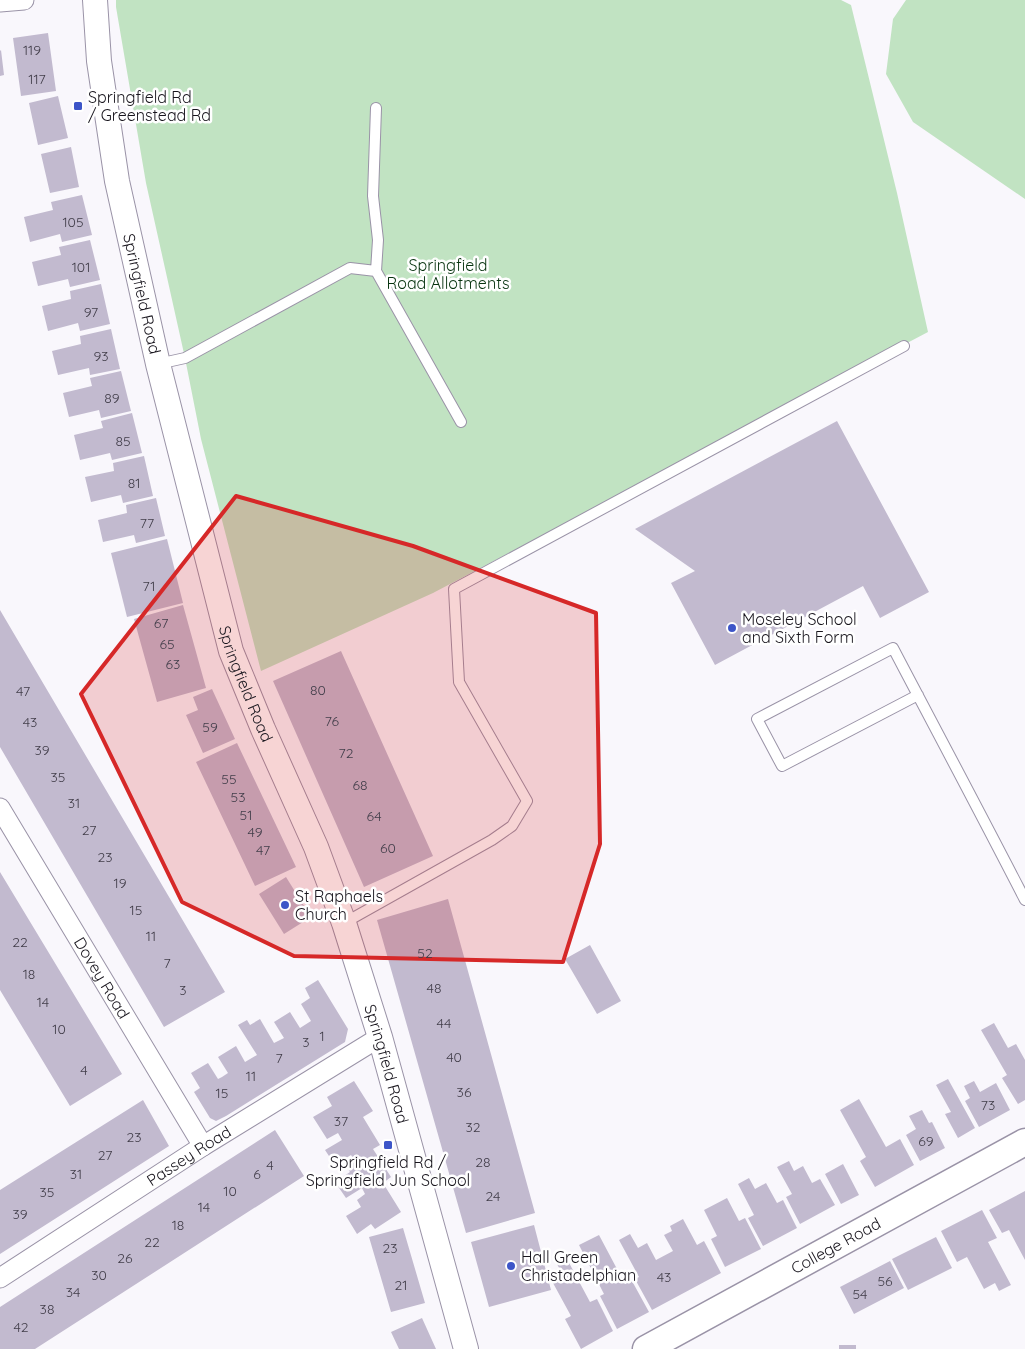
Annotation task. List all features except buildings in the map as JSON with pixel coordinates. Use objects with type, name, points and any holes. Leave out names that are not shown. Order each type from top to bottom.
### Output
[{"type":"main road","name":"College Road","points":[[646,1349],[1025,1142]]},
{"type":"street","points":[[0,2],[24,0]]},
{"type":"street","name":"Springfield Road","points":[[95,0],[99,61],[117,181],[158,364],[230,651],[316,846],[344,923],[380,1037],[466,1349]]},
{"type":"street","name":"Dovey Road","points":[[0,808],[203,1146]]},
{"type":"street","name":"Passey Road","points":[[0,1278],[203,1146],[380,1037]]},
{"type":"lane","points":[[376,108],[373,196],[378,240],[376,271],[461,422]]},
{"type":"lane","points":[[158,364],[185,358],[350,268],[376,271]]},
{"type":"lane","points":[[344,923],[492,840],[512,826],[527,801],[459,682],[454,589],[904,346]]},
{"type":"lane","points":[[918,695],[782,766],[757,719],[893,648],[918,695],[1025,900]]},
{"type":"highlighted area","points":[[236,496],[413,546],[596,613],[600,844],[563,962],[294,956],[182,902],[81,694]]},
{"type":"green space","name":"Springfield Road Allotments","points":[[116,0],[841,0],[851,5],[897,193],[928,332],[433,593],[261,671],[201,439],[146,183]]},
{"type":"green space","points":[[906,0],[1025,0],[1025,199],[913,122],[886,74],[893,19]]},
{"type":"place","name":"Springfield Rd / Greenstead Rd","points":[[78,106]]},
{"type":"place","name":"Moseley School and Sixth Form","points":[[732,628]]},
{"type":"place","name":"St Raphaels Church","points":[[285,905]]},
{"type":"place","name":"Springfield Rd / Springfield Jun School","points":[[388,1145]]},
{"type":"place","name":"Hall Green Christadelphian","points":[[511,1266]]}]
